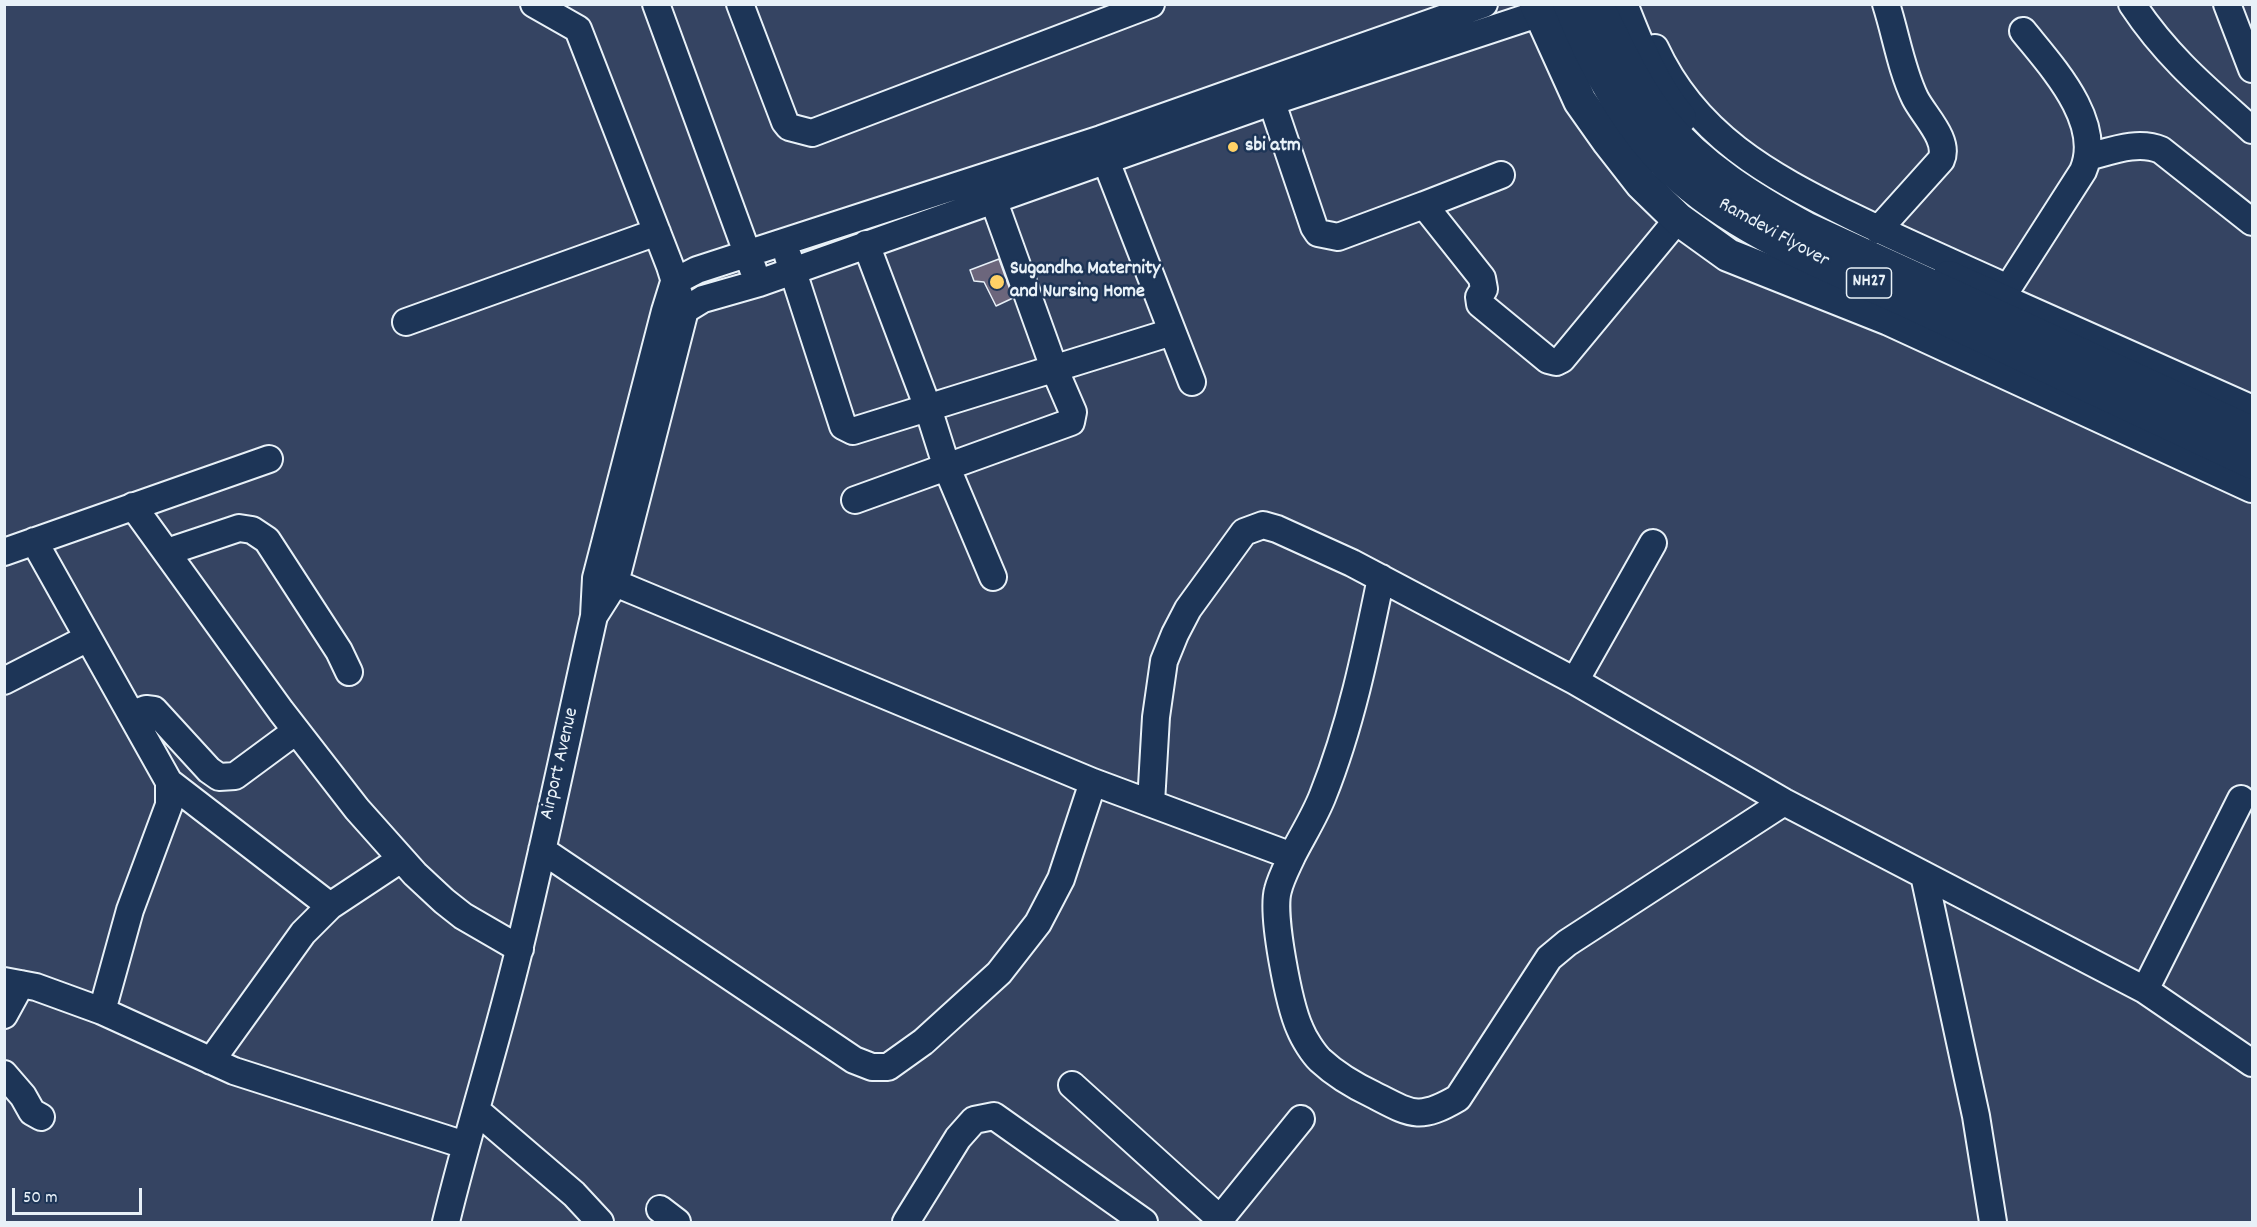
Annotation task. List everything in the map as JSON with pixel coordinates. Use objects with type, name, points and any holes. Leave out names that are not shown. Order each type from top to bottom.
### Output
[{"type":"highway","name":"Ramdevi Flyover","points":[[1596,4],[1641,92],[1661,120],[1720,177],[1761,205],[1806,229],[2253,433]]},
{"type":"highway","name":"Ramdevi Flyover","points":[[1552,7],[1597,63],[1626,114],[1646,141],[1673,170],[1716,205],[1811,258],[2253,462]]},
{"type":"main road","points":[[1622,4],[1641,55],[1662,96],[1696,137],[1754,187],[1795,208],[2253,412]]},
{"type":"main road","points":[[1552,7],[1580,100],[1609,142],[1641,183],[1678,219],[1728,255],[1889,319],[2253,486]]},
{"type":"street","points":[[534,4],[578,29],[685,310],[703,299],[759,283],[866,244],[990,189]]},
{"type":"street","points":[[656,4],[759,283]]},
{"type":"street","points":[[740,4],[785,122],[789,127],[812,133],[1150,4]]},
{"type":"street","points":[[1406,45],[1484,4]]},
{"type":"street","points":[[1634,4],[1662,63],[1691,107],[1747,159],[1788,185],[1878,230],[2253,397]]},
{"type":"street","points":[[1878,230],[1941,160],[1944,152],[1941,142],[1911,88],[1886,4]]},
{"type":"street","points":[[2132,4],[2152,34],[2196,81],[2253,130]]},
{"type":"street","points":[[2230,6],[2253,69]]},
{"type":"street","points":[[1292,856],[1093,782],[605,580],[664,311],[674,282],[697,270],[784,243],[990,189],[1406,45],[1552,7]]},
{"type":"street","points":[[2008,288],[2083,171],[2088,156],[2088,142],[2078,107],[2065,83],[2023,31]]},
{"type":"street","points":[[1268,92],[1318,233],[1338,237],[1501,175]]},
{"type":"street","points":[[2088,156],[2150,145],[2161,150],[2253,222]]},
{"type":"street","points":[[1102,150],[1192,382]]},
{"type":"street","points":[[855,500],[1071,422],[1074,412],[1054,368],[990,189]]},
{"type":"street","points":[[1424,205],[1482,278],[1484,289],[1479,297],[1480,304],[1548,360],[1556,362],[1562,359],[1678,219]]},
{"type":"street","points":[[406,321],[657,232]]},
{"type":"street","points":[[784,243],[843,426],[853,431],[1172,332]]},
{"type":"street","points":[[866,244],[928,408],[947,468],[993,577]]},
{"type":"street","name":"Airport Avenue","points":[[446,1222],[519,949],[594,616],[685,310]]},
{"type":"street","points":[[4,552],[269,459]]},
{"type":"street","points":[[133,506],[296,731],[357,809],[415,874],[463,916],[519,949]]},
{"type":"street","points":[[1151,802],[1156,717],[1164,661],[1188,609],[1244,532],[1263,525],[1352,562],[1575,681],[1784,802],[2145,990],[2253,1063]]},
{"type":"street","points":[[167,552],[238,528],[252,530],[267,540],[339,651],[349,672]]},
{"type":"street","points":[[34,542],[169,782],[330,906]]},
{"type":"street","points":[[1575,681],[1653,543]]},
{"type":"street","points":[[1381,578],[1365,655],[1333,768],[1322,798],[1277,891],[1276,921],[1293,1010],[1301,1031],[1319,1059],[1355,1086],[1406,1112],[1426,1112],[1440,1108],[1458,1098],[1549,958],[1567,943],[1784,802]]},
{"type":"street","points":[[4,681],[88,638]]},
{"type":"street","points":[[132,714],[146,709],[154,710],[209,770],[219,777],[235,776],[296,731]]},
{"type":"street","points":[[102,1011],[130,910],[169,805],[169,782]]},
{"type":"street","points":[[542,850],[854,1060],[873,1067],[888,1067],[923,1042],[999,973],[1038,923],[1061,879],[1093,782]]},
{"type":"street","points":[[2145,990],[2241,800]]},
{"type":"street","points":[[211,1060],[303,933],[330,906],[401,859]]},
{"type":"street","points":[[1924,875],[1976,1116],[1993,1222]]},
{"type":"street","points":[[4,1015],[13,982],[36,987],[102,1011],[234,1071],[465,1145]]},
{"type":"street","points":[[4,1074],[23,1095],[32,1112],[41,1117]]},
{"type":"street","points":[[1072,1085],[1220,1221],[1300,1119]]},
{"type":"street","points":[[477,1111],[574,1194],[600,1222]]},
{"type":"street","points":[[906,1222],[958,1138],[974,1120],[994,1116],[1144,1222]]},
{"type":"building","points":[[999,259],[1013,298],[996,306],[984,282],[974,281],[970,270]]},
{"type":"place","name":"sbi atm","points":[[1233,147]]},
{"type":"place","name":"Sugandha Maternity and Nursing Home","points":[[997,282]]}]
